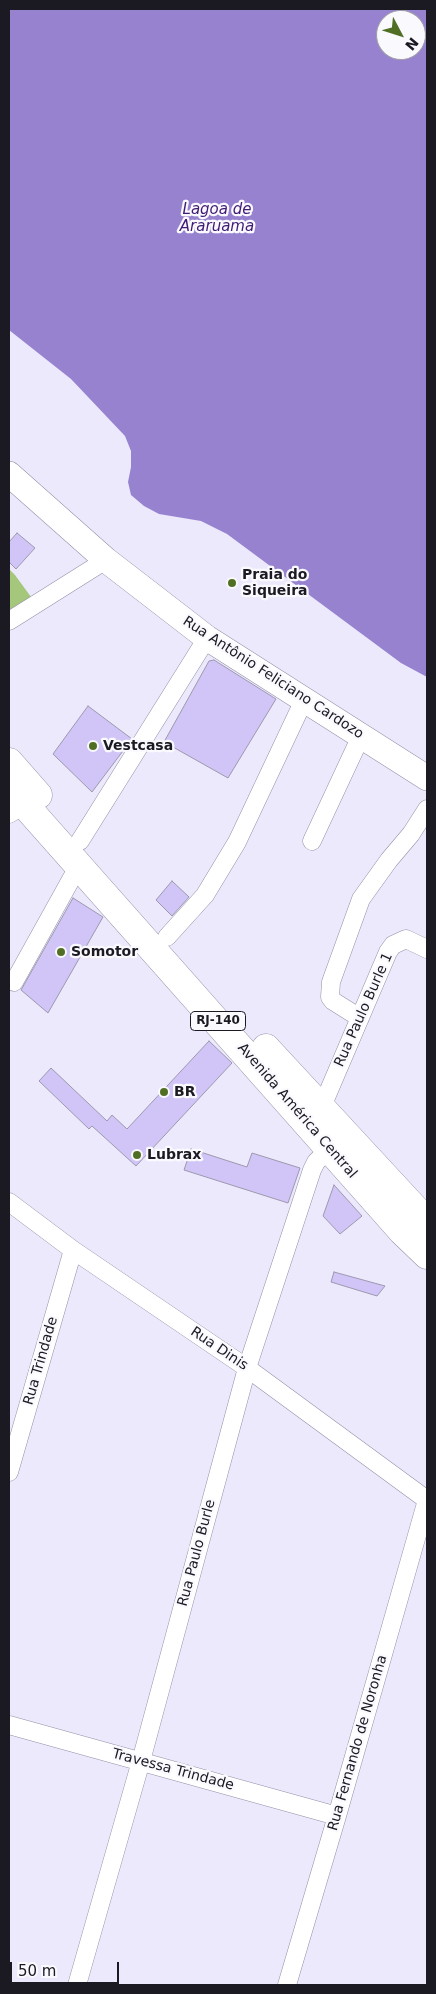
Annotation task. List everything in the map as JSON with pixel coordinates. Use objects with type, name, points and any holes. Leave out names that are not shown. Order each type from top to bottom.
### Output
[{"type":"highway","name":"Avenida América Central","points":[[9,762],[79,853],[337,1141],[402,1231],[427,1255]]},
{"type":"highway","name":"Avenida América Central","points":[[14,801],[79,853],[167,937],[321,1109],[337,1141],[424,1211]]},
{"type":"street","name":"Rua Antônio Feliciano Cardozo","points":[[9,475],[106,560],[207,638],[427,778]]},
{"type":"street","points":[[9,621],[106,560]]},
{"type":"street","points":[[14,982],[79,853],[207,638]]},
{"type":"street","points":[[167,937],[205,895],[237,842],[304,700]]},
{"type":"street","points":[[312,842],[361,736]]},
{"type":"street","points":[[360,1018],[333,1001],[330,997],[331,982],[361,899],[427,810]]},
{"type":"street","name":"Rua Paulo Burle 1","points":[[321,1109],[388,952],[393,945],[406,939],[427,949]]},
{"type":"street","name":"Rua Paulo Burle","points":[[77,1985],[141,1761],[247,1368],[312,1170],[337,1141]]},
{"type":"street","name":"Rua Dinis","points":[[9,1202],[72,1250],[247,1368],[427,1500]]},
{"type":"street","name":"Rua Trindade","points":[[9,1472],[72,1250]]},
{"type":"street","name":"Rua Fernando de Noronha","points":[[287,1985],[427,1500]]},
{"type":"street","name":"Travessa Trindade","points":[[9,1725],[61,1741],[141,1761],[337,1816]]},
{"type":"green space","points":[[9,569],[34,601],[9,619]]},
{"type":"water","name":"Lagoa de Araruama","points":[[9,9],[427,9],[427,677],[401,663],[227,534],[201,521],[159,514],[144,506],[131,495],[128,482],[131,467],[131,451],[125,436],[71,379],[9,330]]},
{"type":"building","points":[[17,533],[35,548],[16,569],[9,562],[9,542]]},
{"type":"building","points":[[214,660],[276,699],[228,778],[164,742],[209,661]]},
{"type":"building","name":"Vestcasa","points":[[88,706],[132,739],[92,792],[53,754]]},
{"type":"building","points":[[172,881],[189,897],[172,916],[156,900]]},
{"type":"building","name":"Somotor","points":[[73,898],[103,917],[48,1013],[21,990]]},
{"type":"building","points":[[209,1041],[232,1063],[136,1166],[92,1126],[89,1129],[39,1081],[51,1068],[107,1121],[112,1115],[127,1129]]},
{"type":"building","points":[[191,1149],[247,1167],[252,1153],[300,1168],[288,1203],[184,1170]]},
{"type":"building","points":[[334,1185],[362,1216],[340,1234],[323,1216]]},
{"type":"building","points":[[334,1272],[385,1286],[377,1296],[331,1282]]},
{"type":"place","name":"Praia do Siqueira","points":[[232,583]]},
{"type":"place","name":"Vestcasa","points":[[93,746]]},
{"type":"place","name":"Somotor","points":[[61,952]]},
{"type":"place","name":"BR","points":[[164,1092]]},
{"type":"place","name":"Lubrax","points":[[137,1155]]}]
